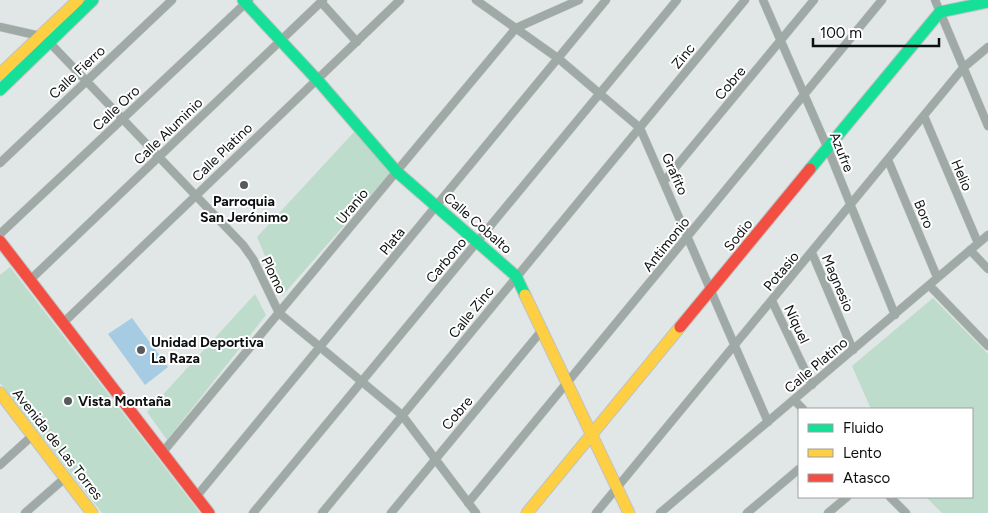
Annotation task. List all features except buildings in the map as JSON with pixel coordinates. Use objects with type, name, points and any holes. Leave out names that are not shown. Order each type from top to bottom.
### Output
[{"type":"street","points":[[0,74],[78,0]]},
{"type":"street","points":[[0,90],[93,0]]},
{"type":"street","name":"Calle Fierro","points":[[0,163],[172,0]]},
{"type":"street","name":"Grafito","points":[[476,0],[559,59],[640,128],[768,422]]},
{"type":"street","name":"Uranio","points":[[162,453],[516,28],[579,0]]},
{"type":"street","name":"Plata","points":[[196,497],[321,348],[606,0]]},
{"type":"street","name":"Carbono","points":[[253,513],[677,0]]},
{"type":"street","name":"Zinc","points":[[640,128],[745,0]]},
{"type":"street","name":"Azufre","points":[[762,0],[828,149],[895,315]]},
{"type":"street","name":"Cobre","points":[[664,180],[814,0]]},
{"type":"street","name":"Antimonio","points":[[468,502],[882,0]]},
{"type":"street","points":[[935,0],[988,126]]},
{"type":"street","name":"Calle Cobalto","points":[[246,1],[397,172],[516,276],[543,329],[616,490],[629,513]]},
{"type":"street","name":"Calle Oro","points":[[0,234],[246,1]]},
{"type":"street","points":[[322,1],[357,42]]},
{"type":"street","name":"Calle Aluminio","points":[[30,280],[322,1]]},
{"type":"street","name":"Calle Platino","points":[[63,323],[357,42],[396,1]]},
{"type":"street","points":[[940,12],[988,2]]},
{"type":"street","name":"Sodio","points":[[527,513],[940,12]]},
{"type":"street","points":[[0,27],[40,36]]},
{"type":"street","name":"Plomo","points":[[40,36],[50,43],[87,80],[194,196],[243,245],[253,259],[279,313],[402,415],[476,513]]},
{"type":"street","name":"Potasio","points":[[596,513],[963,68],[988,47]]},
{"type":"street","name":"Helio","points":[[924,116],[978,243]]},
{"type":"street","name":"Calle Zinc","points":[[322,513],[640,128]]},
{"type":"street","name":"Boro","points":[[888,160],[937,278]]},
{"type":"street","name":"Calle Platino","points":[[660,513],[988,235]]},
{"type":"street","points":[[0,241],[209,513]]},
{"type":"street","points":[[970,250],[988,269]]},
{"type":"street","name":"Magnesio","points":[[812,253],[853,350]]},
{"type":"street","points":[[0,254],[8,256],[16,262]]},
{"type":"street","points":[[929,285],[988,346]]},
{"type":"street","name":"Níquel","points":[[772,301],[812,385]]},
{"type":"street","name":"Cobre","points":[[391,513],[543,329]]},
{"type":"street","name":"Avenida de Las Torres","points":[[0,393],[92,513]]},
{"type":"street","points":[[794,400],[802,408]]},
{"type":"street","points":[[0,465],[32,436]]},
{"type":"street","points":[[747,513],[798,470]]},
{"type":"street","points":[[25,513],[65,478]]},
{"type":"street","points":[[828,513],[846,498]]},
{"type":"street","points":[[891,498],[906,513]]},
{"type":"green space","points":[[355,131],[390,173],[282,296],[257,237]]},
{"type":"green space","points":[[10,267],[200,513],[102,513],[0,383],[0,275]]},
{"type":"green space","points":[[255,294],[266,315],[167,440],[147,412]]},
{"type":"green space","points":[[933,298],[988,354],[988,513],[942,513],[927,498],[973,498],[973,408],[871,408],[852,366]]},
{"type":"water","points":[[132,318],[168,367],[145,385],[108,334]]},
{"type":"traffic: fast","points":[[0,90],[93,0]]},
{"type":"traffic: fast","points":[[243,0],[321,84],[397,172],[516,276],[525,295]]},
{"type":"traffic: fast","points":[[810,169],[940,12],[988,2]]},
{"type":"traffic: slow","points":[[0,74],[78,0]]},
{"type":"traffic: slow","points":[[525,295],[629,513]]},
{"type":"traffic: slow","points":[[527,513],[680,327]]},
{"type":"traffic: slow","points":[[0,393],[92,513]]},
{"type":"traffic: jam","points":[[680,327],[810,169]]},
{"type":"traffic: jam","points":[[0,241],[209,513]]},
{"type":"place","name":"Parroquia San Jerónimo","points":[[244,185]]},
{"type":"place","name":"Unidad Deportiva La Raza","points":[[141,350]]},
{"type":"place","name":"Vista Montaña","points":[[68,401]]}]
